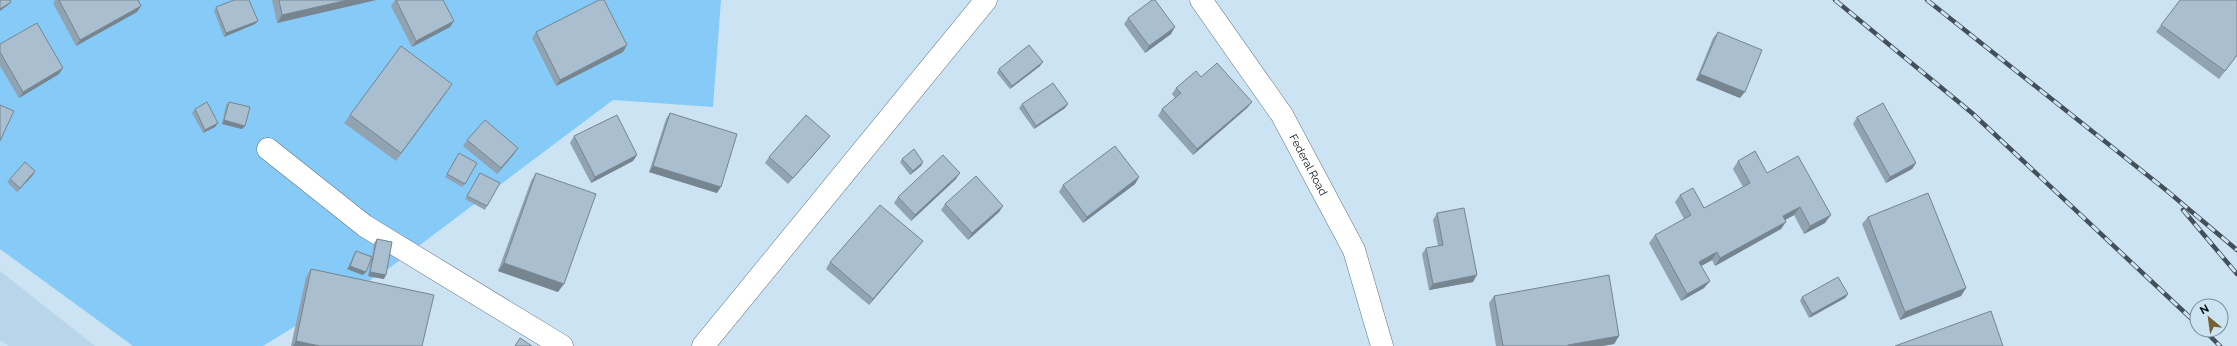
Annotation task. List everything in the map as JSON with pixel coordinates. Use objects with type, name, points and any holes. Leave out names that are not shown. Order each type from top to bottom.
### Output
[{"type":"street","points":[[703,346],[986,0]]},
{"type":"street","name":"Federal Road","points":[[1200,0],[1282,115],[1354,250],[1382,346]]},
{"type":"street","points":[[268,148],[365,226],[562,346]]},
{"type":"shaded area","points":[[0,0],[721,0],[713,107],[613,100],[388,269],[263,346],[133,346],[0,249]]},
{"type":"shaded area","points":[[0,271],[95,346],[9,346],[0,340]]},
{"type":"building","points":[[0,0],[10,0],[11,2],[0,9]]},
{"type":"building","points":[[59,0],[138,0],[141,6],[80,40]]},
{"type":"building","points":[[234,0],[249,0],[258,21],[226,33],[216,7]]},
{"type":"building","points":[[279,0],[348,0],[282,15]]},
{"type":"building","points":[[396,0],[443,0],[454,21],[416,41]]},
{"type":"building","points":[[599,0],[604,0],[627,45],[560,80],[536,32]]},
{"type":"building","points":[[1152,0],[1155,0],[1175,27],[1149,46],[1128,18]]},
{"type":"building","points":[[2180,0],[2237,0],[2237,55],[2225,71],[2161,25]]},
{"type":"building","points":[[37,23],[63,68],[23,92],[0,52],[0,44]]},
{"type":"building","points":[[1718,32],[1762,50],[1745,92],[1700,74]]},
{"type":"building","points":[[1029,45],[1043,62],[1012,86],[999,69]]},
{"type":"building","points":[[401,46],[452,84],[401,153],[350,115]]},
{"type":"building","points":[[1217,63],[1252,102],[1197,149],[1162,109],[1181,93],[1176,88],[1196,71],[1201,77]]},
{"type":"building","points":[[1053,83],[1068,104],[1036,126],[1022,104]]},
{"type":"building","points":[[207,102],[218,123],[205,130],[195,109]]},
{"type":"building","points":[[229,102],[250,107],[245,126],[224,120]]},
{"type":"building","points":[[1883,103],[1916,163],[1890,177],[1857,117]]},
{"type":"building","points":[[0,105],[14,111],[0,141]]},
{"type":"building","points":[[670,113],[737,134],[721,187],[653,166]]},
{"type":"building","points":[[617,115],[637,155],[595,177],[574,136]]},
{"type":"building","points":[[806,115],[830,136],[793,178],[769,157]]},
{"type":"building","points":[[485,120],[518,148],[501,168],[467,140]]},
{"type":"building","points":[[1115,146],[1139,177],[1087,217],[1063,185]]},
{"type":"building","points":[[914,149],[923,162],[913,171],[902,159]]},
{"type":"building","points":[[1755,151],[1767,173],[1798,156],[1831,215],[1810,226],[1800,207],[1783,216],[1786,222],[1720,258],[1717,252],[1699,262],[1710,281],[1687,294],[1655,235],[1691,215],[1680,195],[1693,188],[1704,208],[1750,183],[1738,161]]},
{"type":"building","points":[[459,153],[477,163],[465,184],[447,174]]},
{"type":"building","points":[[943,155],[960,173],[915,215],[898,197]]},
{"type":"building","points":[[25,162],[35,171],[20,188],[10,179]]},
{"type":"building","points":[[480,173],[500,183],[487,206],[467,196]]},
{"type":"building","points":[[536,173],[596,194],[564,284],[504,263]]},
{"type":"building","points":[[976,176],[1003,206],[972,233],[945,204]]},
{"type":"building","points":[[1928,193],[1966,288],[1905,312],[1868,217]]},
{"type":"building","points":[[880,205],[923,241],[873,299],[830,262]]},
{"type":"building","points":[[1464,208],[1477,275],[1433,284],[1426,248],[1443,245],[1437,213]]},
{"type":"building","points":[[377,239],[392,242],[386,275],[370,272]]},
{"type":"building","points":[[356,251],[372,257],[366,272],[350,266]]},
{"type":"building","points":[[311,269],[434,295],[422,346],[320,346],[296,341]]},
{"type":"building","points":[[1609,275],[1619,336],[1568,346],[1503,346],[1494,296]]},
{"type":"building","points":[[1838,277],[1848,294],[1812,314],[1802,297]]},
{"type":"building","points":[[1991,311],[2003,346],[1895,346]]},
{"type":"building","points":[[520,338],[532,346],[515,346]]},
{"type":"railway","points":[[1835,0],[1972,113],[2189,316]]},
{"type":"railway","points":[[1927,0],[2166,190],[2237,250]]},
{"type":"railway","points":[[2183,210],[2237,274]]},
{"type":"railway","points":[[2212,338],[2220,346]]}]
